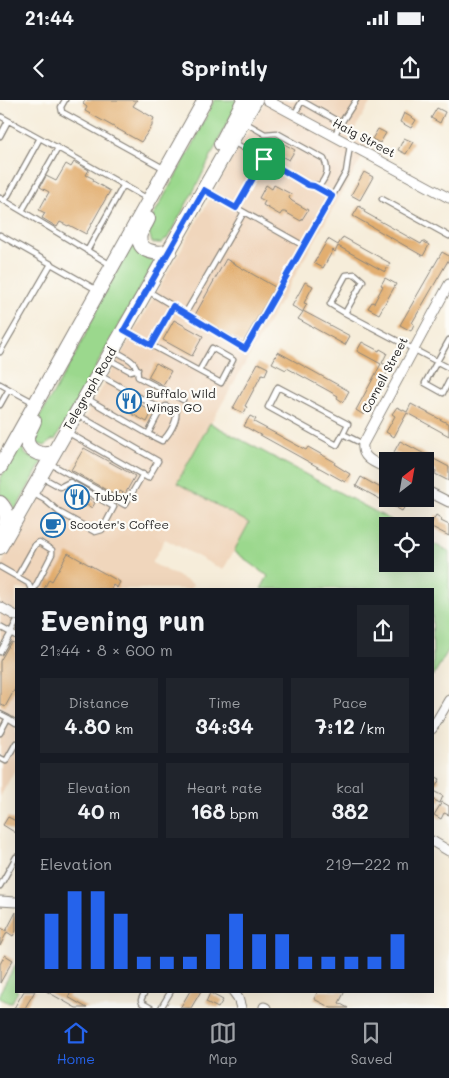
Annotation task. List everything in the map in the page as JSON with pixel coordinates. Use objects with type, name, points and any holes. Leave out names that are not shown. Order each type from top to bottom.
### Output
[{"type":"main road","points":[[0,467],[205,100]]},
{"type":"main road","points":[[170,251],[159,254],[149,252],[142,245],[140,235],[189,144],[205,100]]},
{"type":"main road","points":[[218,167],[220,145],[244,100]]},
{"type":"main road","name":"Telegraph Road","points":[[0,547],[255,100]]},
{"type":"main road","points":[[50,458],[33,450],[27,441],[28,433],[73,351],[82,320]]},
{"type":"main road","points":[[0,503],[4,507],[7,516],[6,525],[0,535]]},
{"type":"street","name":"Haig Street","points":[[267,100],[448,196]]},
{"type":"street","name":"Cornell Street","points":[[363,444],[449,284]]},
{"type":"street","points":[[363,444],[362,451],[365,456],[379,464]]},
{"type":"street","points":[[434,494],[449,502]]},
{"type":"street","points":[[0,607],[15,615]]},
{"type":"street","points":[[434,726],[449,700]]},
{"type":"street","points":[[434,842],[449,851]]},
{"type":"street","points":[[0,901],[15,902]]},
{"type":"street","points":[[234,993],[241,1008]]},
{"type":"lane","points":[[65,100],[61,108],[62,112],[166,170]]},
{"type":"lane","points":[[334,136],[356,100]]},
{"type":"lane","points":[[294,114],[301,101],[341,123]]},
{"type":"lane","points":[[0,116],[149,199]]},
{"type":"lane","points":[[0,136],[8,121]]},
{"type":"lane","points":[[232,141],[308,185],[320,185],[328,172],[328,166],[324,158],[277,133],[265,134],[243,122]]},
{"type":"lane","points":[[40,138],[2,200],[112,266]]},
{"type":"lane","points":[[147,291],[245,349],[346,172],[350,145]]},
{"type":"lane","points":[[22,211],[58,148]]},
{"type":"lane","points":[[236,208],[264,159]]},
{"type":"lane","points":[[87,250],[124,186]]},
{"type":"lane","points":[[314,186],[332,196]]},
{"type":"lane","points":[[204,190],[304,246]]},
{"type":"lane","points":[[382,199],[449,236]]},
{"type":"lane","points":[[186,314],[244,212]]},
{"type":"lane","points":[[0,234],[98,290]]},
{"type":"lane","points":[[0,352],[52,264]]},
{"type":"lane","points":[[345,313],[362,281],[355,274],[346,274],[330,304],[345,313],[413,350],[449,368]]},
{"type":"lane","points":[[151,345],[173,306]]},
{"type":"lane","points":[[124,330],[151,345],[221,383],[233,360],[212,348],[199,371]]},
{"type":"lane","points":[[449,340],[425,383],[443,393],[449,381]]},
{"type":"lane","points":[[110,355],[130,371],[138,369]]},
{"type":"lane","points":[[110,355],[134,362],[138,369],[138,377],[183,400]]},
{"type":"lane","points":[[98,374],[161,409]]},
{"type":"lane","points":[[0,384],[35,404]]},
{"type":"lane","points":[[278,386],[348,424],[343,434],[337,445],[268,406],[278,386]]},
{"type":"lane","points":[[0,404],[9,389]]},
{"type":"lane","points":[[85,398],[148,434],[162,441],[177,418],[176,411],[166,406],[161,409],[148,434]]},
{"type":"lane","points":[[66,431],[148,478],[158,461],[76,414]]},
{"type":"lane","points":[[343,434],[363,444]]},
{"type":"lane","points":[[50,458],[125,505],[142,474]]},
{"type":"lane","points":[[31,492],[60,512],[95,532],[102,530],[114,507],[70,482],[60,488],[40,476]]},
{"type":"lane","points":[[17,577],[35,545],[39,542],[45,544],[52,550],[52,554],[34,588]]},
{"type":"lane","points":[[0,567],[28,583],[32,588]]},
{"type":"lane","points":[[0,652],[15,625]]},
{"type":"lane","points":[[0,627],[15,635]]},
{"type":"lane","points":[[0,714],[15,722]]},
{"type":"lane","points":[[0,733],[8,718]]},
{"type":"lane","points":[[0,758],[6,761],[15,745]]},
{"type":"lane","points":[[0,886],[15,859]]},
{"type":"lane","points":[[144,993],[141,1000],[142,1003],[151,1008]]},
{"type":"lane","points":[[161,1008],[170,993]]},
{"type":"shaded area","points":[[266,100],[372,100],[350,137],[368,147],[177,483],[250,523],[223,570],[165,539],[152,563],[193,584],[191,588],[15,588],[15,770],[0,797],[0,567]]},
{"type":"green space","points":[[214,100],[240,100],[167,239],[162,243],[152,243],[149,232],[153,216],[193,145]]},
{"type":"green space","points":[[133,243],[141,255],[155,261],[55,440],[53,439],[45,446],[38,444],[36,437],[38,420],[79,348],[104,295]]},
{"type":"green space","points":[[210,423],[385,517],[379,517],[379,572],[434,572],[434,544],[449,552],[449,649],[434,674],[434,588],[262,588],[268,576],[234,551],[249,523],[177,483]]},
{"type":"green space","points":[[20,444],[26,455],[42,462],[15,511],[11,501],[0,494],[0,479]]},
{"type":"green space","points":[[15,966],[15,993],[17,993],[12,1002],[9,1003],[0,998],[0,992]]},
{"type":"building","points":[[85,100],[137,100],[133,106],[154,118],[152,126],[141,142],[85,111],[87,107],[83,104]]},
{"type":"building","points":[[437,108],[445,112],[440,123],[431,118]]},
{"type":"building","points":[[404,113],[416,120],[411,128],[400,122]]},
{"type":"building","points":[[378,129],[386,133],[380,143],[372,139]]},
{"type":"building","points":[[404,138],[413,142],[406,154],[398,150]]},
{"type":"building","points":[[277,140],[295,150],[289,160],[271,151]]},
{"type":"building","points":[[74,162],[89,170],[86,175],[110,191],[86,234],[60,222],[57,227],[42,218],[45,213],[39,210],[49,192],[40,187],[46,176],[56,181],[66,164],[71,167]]},
{"type":"building","points":[[364,172],[373,177],[360,200],[351,195]]},
{"type":"building","points":[[266,185],[272,189],[274,185],[291,194],[289,198],[292,201],[308,210],[301,221],[285,212],[282,212],[280,215],[263,205],[265,201],[259,198]]},
{"type":"building","points":[[359,206],[365,210],[364,212],[421,244],[423,241],[429,245],[423,256],[353,216]]},
{"type":"building","points":[[343,237],[390,263],[385,272],[338,246],[335,252],[333,250],[323,268],[314,263],[328,239],[338,245]]},
{"type":"building","points":[[442,252],[449,256],[449,259],[412,323],[414,324],[411,331],[400,325]]},
{"type":"building","points":[[226,259],[275,287],[243,343],[195,315]]},
{"type":"building","points":[[385,278],[396,284],[379,314],[368,308],[372,302],[374,303]]},
{"type":"building","points":[[305,282],[313,286],[304,303],[307,304],[303,311],[350,336],[345,345],[298,319],[303,312],[292,306]]},
{"type":"building","points":[[174,320],[203,336],[192,356],[163,340]]},
{"type":"building","points":[[362,342],[387,353],[382,363],[390,367],[364,415],[356,410],[381,364],[357,351]]},
{"type":"building","points":[[278,352],[349,391],[343,402],[337,398],[338,396],[287,368],[286,370],[272,363]]},
{"type":"building","points":[[156,363],[171,371],[163,385],[148,377]]},
{"type":"building","points":[[258,363],[268,368],[265,375],[262,374],[245,406],[247,407],[244,413],[233,408]]},
{"type":"building","points":[[127,396],[152,412],[147,422],[121,408]]},
{"type":"building","points":[[411,404],[449,424],[449,436],[407,413],[394,437],[386,432],[395,416],[392,414],[397,407],[407,412]]},
{"type":"building","points":[[250,416],[256,419],[254,422],[306,450],[308,447],[335,462],[334,464],[350,474],[345,482],[244,426]]},
{"type":"building","points":[[400,441],[421,452],[394,452]]},
{"type":"building","points":[[84,448],[135,476],[125,494],[120,491],[117,496],[71,470]]},
{"type":"building","points":[[434,459],[449,467],[449,481],[435,474],[436,471],[434,470]]},
{"type":"building","points":[[361,477],[379,487],[379,498],[356,486]]},
{"type":"building","points":[[73,488],[95,503],[92,508],[87,505],[85,507],[68,498]]},
{"type":"building","points":[[436,515],[442,519],[441,521],[449,525],[449,536],[434,528]]},
{"type":"building","points":[[68,553],[120,582],[117,588],[113,585],[112,588],[44,588],[49,579],[52,581]]},
{"type":"building","points":[[11,642],[15,644],[15,689],[5,707],[0,704],[0,661]]},
{"type":"building","points":[[434,776],[440,779],[434,789]]},
{"type":"building","points":[[434,792],[443,796],[440,803],[434,800]]},
{"type":"building","points":[[442,802],[449,806],[449,815],[444,813],[441,819],[434,815]]},
{"type":"building","points":[[8,817],[15,820],[15,832],[3,825]]},
{"type":"building","points":[[15,914],[15,933],[13,936],[7,932],[0,946],[0,927],[6,931]]},
{"type":"building","points":[[5,955],[13,960],[0,983],[0,964]]},
{"type":"building","points":[[23,993],[34,993],[25,1008],[14,1008]]},
{"type":"building","points":[[50,993],[71,993],[68,997],[87,1008],[76,1008]]},
{"type":"building","points":[[189,993],[200,993],[191,1008],[180,1008]]},
{"type":"building","points":[[210,993],[223,1000],[218,1008],[206,1002]]},
{"type":"building","points":[[317,993],[344,993],[339,1003],[348,1008],[331,1008],[314,999]]},
{"type":"place","name":"Buffalo Wild Wings GO","points":[[129,401]]},
{"type":"place","name":"Tubby's","points":[[77,497]]},
{"type":"place","name":"Scooter's Coffee","points":[[53,525]]},
{"type":"route","points":[[264,159],[308,185],[314,186],[332,196],[245,349],[173,306],[151,345],[124,330],[204,190],[236,208],[264,159]]}]
